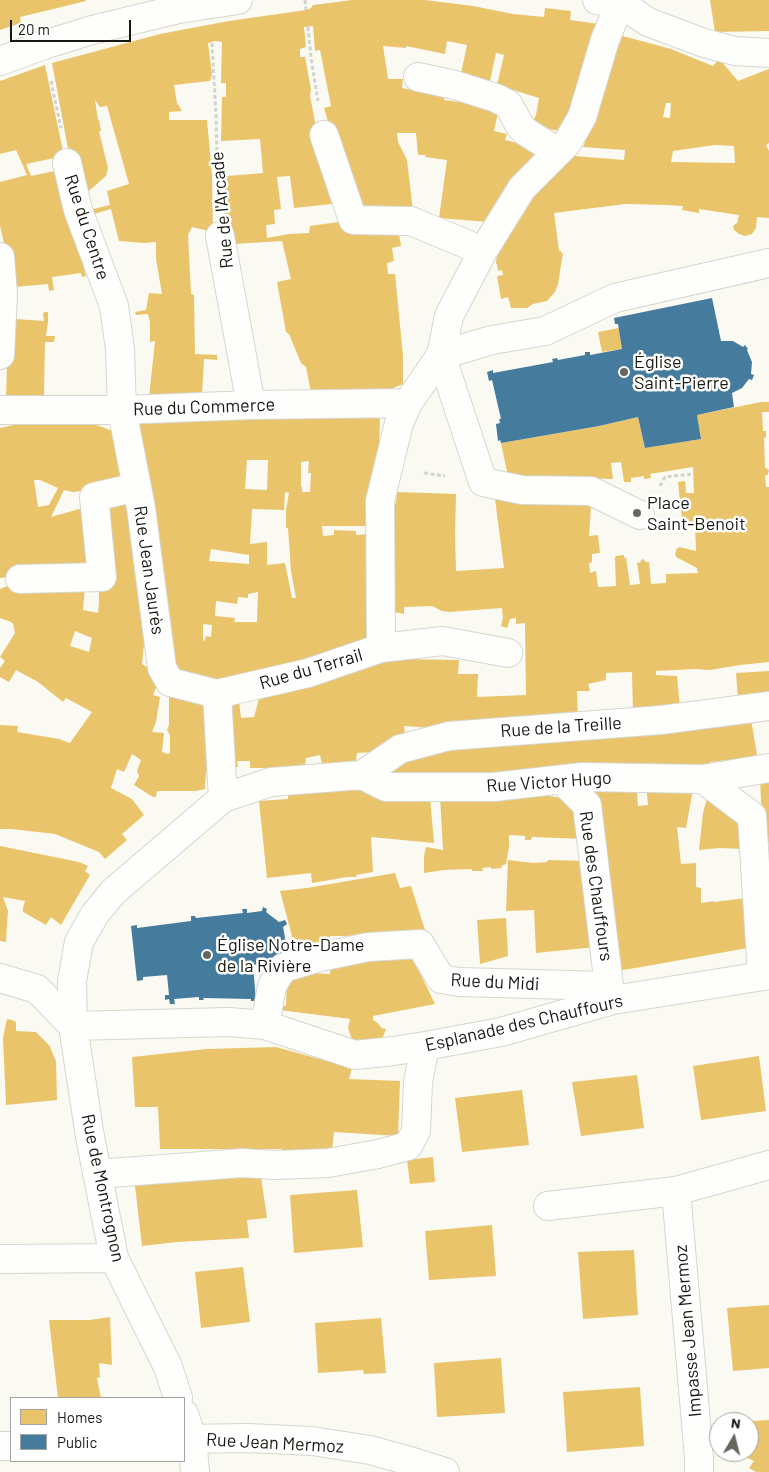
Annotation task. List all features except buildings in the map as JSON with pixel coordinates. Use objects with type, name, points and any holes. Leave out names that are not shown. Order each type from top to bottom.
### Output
[{"type":"street","points":[[0,61],[44,45],[178,4],[238,0]]},
{"type":"street","points":[[640,515],[590,491],[522,490],[483,482],[441,355],[449,316],[482,251],[522,188],[567,143],[582,117],[605,40],[614,1],[648,22],[704,43],[735,51],[769,53]]},
{"type":"street","points":[[418,78],[455,85],[496,98],[508,104],[520,126],[526,132],[558,152]]},
{"type":"street","points":[[324,135],[353,220],[411,221],[482,251]]},
{"type":"street","name":"Rue du Centre","points":[[67,164],[78,210],[114,306],[120,349],[122,410]]},
{"type":"street","name":"Rue de l'Arcade","points":[[220,236],[251,405]]},
{"type":"street","points":[[0,257],[3,294],[0,355]]},
{"type":"street","points":[[441,355],[492,340],[545,331],[615,298],[769,263]]},
{"type":"street","name":"Rue du Terrail","points":[[217,694],[308,673],[381,648],[380,501],[400,424],[408,403],[441,355]]},
{"type":"street","name":"Rue du Commerce","points":[[0,410],[122,410],[251,405],[408,403]]},
{"type":"street","name":"Rue Jean Jaurès","points":[[122,410],[137,487],[162,668],[170,682],[217,694]]},
{"type":"street","points":[[20,579],[102,577],[94,497],[137,487]]},
{"type":"street","points":[[381,648],[443,641],[508,653]]},
{"type":"street","points":[[217,694],[223,798],[271,782],[362,775]]},
{"type":"street","name":"Rue de la Treille","points":[[362,775],[400,749],[449,736],[661,720],[769,706]]},
{"type":"street","name":"Rue Victor Hugo","points":[[362,775],[386,787],[494,787],[582,777],[703,779],[769,768]]},
{"type":"street","points":[[703,779],[752,816],[765,976]]},
{"type":"street","name":"Rue des Chauffours","points":[[562,780],[588,805],[611,993]]},
{"type":"street","name":"Rue de Montrognon","points":[[178,1397],[168,1367],[114,1258],[97,1174],[73,1026],[72,981],[79,942],[95,914],[113,892],[223,798]]},
{"type":"street","name":"Rue du Midi","points":[[265,1025],[272,986],[283,968],[320,957],[368,947],[420,944],[441,979],[459,982],[611,993]]},
{"type":"street","name":"Esplanade des Chauffours","points":[[73,1026],[229,1022],[265,1025],[355,1055],[394,1052],[501,1032],[611,993],[765,976]]},
{"type":"street","points":[[0,978],[37,989],[73,1026]]},
{"type":"street","points":[[97,1174],[242,1163],[276,1165],[328,1162],[378,1154],[408,1146],[416,1131],[418,1082],[425,1046]]},
{"type":"street","points":[[548,1206],[676,1191],[769,1165]]},
{"type":"street","name":"Impasse Jean Mermoz","points":[[676,1191],[699,1472]]},
{"type":"street","points":[[0,1259],[114,1258]]},
{"type":"street","points":[[186,1430],[195,1472]]},
{"type":"street","name":"Rue Jean Mermoz","points":[[186,1430],[248,1438],[312,1441],[370,1450],[445,1472]]},
{"type":"path","points":[[305,0],[306,10]]},
{"type":"path","points":[[308,27],[311,58],[324,135]]},
{"type":"path","name":"Rue de l'Arcade","points":[[212,43],[220,236]]},
{"type":"path","name":"Rue du Centre","points":[[44,45],[67,164]]},
{"type":"path","points":[[388,468],[483,482]]},
{"type":"place","name":"Église Saint-Pierre","points":[[624,372]]},
{"type":"place","name":"Place Saint-Benoit","points":[[637,513]]},
{"type":"place","name":"Église Notre-Dame de la Rivière","points":[[207,955]]}]
